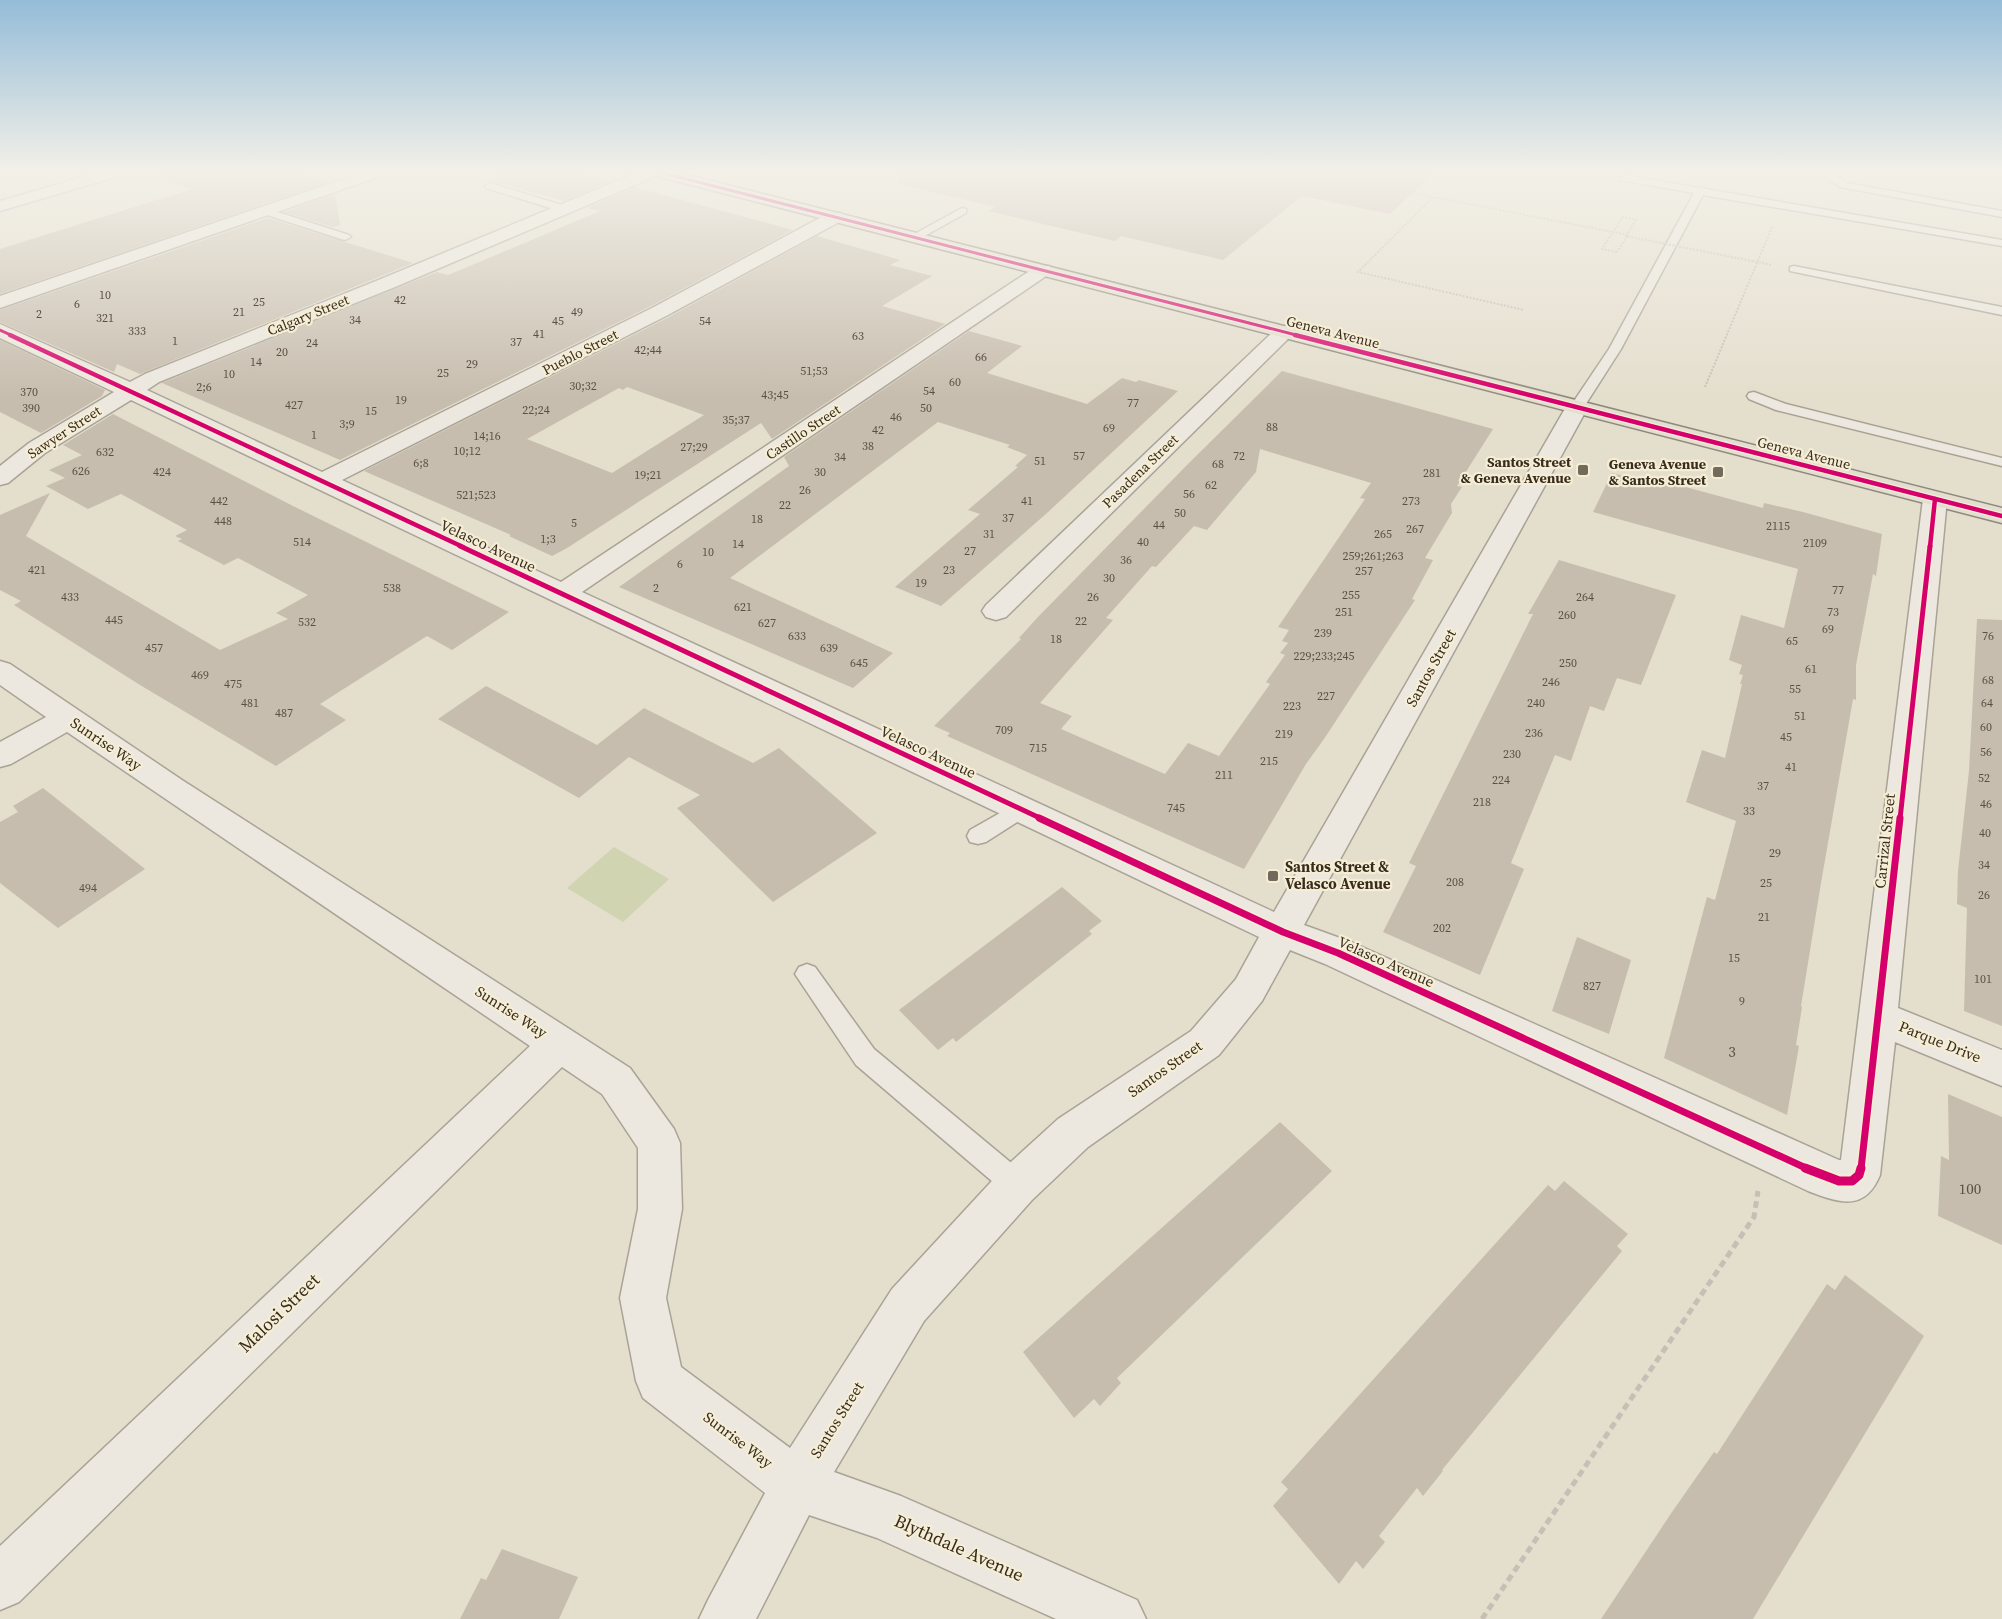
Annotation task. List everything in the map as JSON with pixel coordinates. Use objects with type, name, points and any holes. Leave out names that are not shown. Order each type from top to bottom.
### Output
[{"type":"main road","name":"Geneva Avenue","points":[[956,248],[2002,516]]},
{"type":"street","points":[[0,302],[159,248]]},
{"type":"street","name":"Calgary Street","points":[[130,390],[172,369],[471,248]]},
{"type":"street","name":"Pueblo Street","points":[[321,481],[659,312],[778,248]]},
{"type":"street","name":"Castillo Street","points":[[562,593],[1043,270]]},
{"type":"street","name":"Velasco Avenue","points":[[0,330],[1283,932],[1338,953],[1823,1176],[1839,1181],[1852,1181]]},
{"type":"street","name":"Pasadena Street","points":[[996,611],[1284,332]]},
{"type":"street","name":"Sawyer Street","points":[[0,478],[37,448],[130,390]]},
{"type":"street","name":"Santos Street","points":[[727,1619],[797,1485],[908,1305],[1017,1185],[1073,1134],[1204,1043],[1249,990],[1577,407]]},
{"type":"street","name":"Carrizal Street","points":[[1852,1181],[1859,1175],[1862,1164],[1935,499]]},
{"type":"street","name":"Sunrise Way","points":[[0,671],[171,789],[616,1081],[659,1143],[660,1209],[643,1298],[660,1381],[797,1485]]},
{"type":"street","points":[[0,756],[68,718]]},
{"type":"street","name":"Parque Drive","points":[[1878,1017],[2002,1068]]},
{"type":"street","name":"Malosi Street","points":[[0,1583],[559,1044]]},
{"type":"street","name":"Blythdale Avenue","points":[[797,1485],[883,1514],[1118,1619]]},
{"type":"lane","points":[[1577,407],[1615,349],[1666,248]]},
{"type":"lane","points":[[1794,269],[2002,311]]},
{"type":"lane","points":[[1754,396],[1781,407],[2002,462]]},
{"type":"lane","points":[[978,836],[1021,809]]},
{"type":"lane","points":[[807,974],[865,1057],[1017,1185]]},
{"type":"path","points":[[1382,248],[1358,272],[1526,307],[1518,318]]},
{"type":"path","points":[[1603,248],[1617,252],[1620,248]]},
{"type":"path","points":[[1684,248],[1752,261]]},
{"type":"path","points":[[1705,387],[1764,248]]},
{"type":"path","points":[[1482,1619],[1755,1217],[1763,1149]]},
{"type":"green space","points":[[614,847],[669,879],[623,922],[567,888]]},
{"type":"building","points":[[5,248],[136,248],[0,294],[0,249]]},
{"type":"building","points":[[182,248],[363,248],[413,263],[140,374],[117,364],[114,372],[0,322],[0,310]]},
{"type":"building","points":[[514,248],[760,248],[651,306],[340,460],[162,383],[437,272],[448,275]]},
{"type":"building","points":[[796,248],[857,248],[900,260],[890,265],[932,276],[882,306],[945,324],[772,439],[761,423],[552,556],[509,536],[511,535],[364,471],[667,318]],"holes":[[[627,387],[704,415],[612,473],[527,439],[619,388],[623,390]]]},
{"type":"building","points":[[1170,248],[1238,248],[1223,260]]},
{"type":"building","points":[[969,331],[1022,346],[987,373],[1087,404],[1122,378],[1136,382],[1139,380],[1178,391],[1047,513],[941,606],[895,587],[980,514],[968,510],[1018,467],[1015,466],[1027,455],[1007,447],[1010,445],[938,422],[730,578],[893,653],[853,688],[619,587],[789,466],[784,457]]},
{"type":"building","points":[[0,340],[105,390],[102,396],[41,433],[0,412]]},
{"type":"building","points":[[1282,371],[1493,429],[1457,486],[1462,487],[1451,504],[1452,513],[1425,558],[1433,560],[1412,599],[1415,600],[1306,764],[1244,869],[947,736],[950,733],[934,726],[1021,639],[1019,638],[1037,618]],"holes":[[[1260,449],[1371,483],[1360,498],[1365,499],[1278,627],[1289,630],[1282,641],[1288,643],[1280,653],[1285,655],[1266,682],[1270,684],[1219,756],[1188,743],[1165,774],[1061,729],[1072,716],[1040,703],[1113,620],[1106,618],[1152,566],[1156,567],[1194,526],[1207,530],[1256,472]]]},
{"type":"building","points":[[113,414],[509,612],[452,650],[427,636],[320,704],[346,720],[276,766],[140,685],[14,605],[21,601],[0,590],[0,515],[50,493],[26,536],[220,650],[288,619],[276,613],[308,595],[238,558],[224,565],[178,541],[182,539],[175,536],[187,530],[121,494],[88,509],[46,486],[65,478],[49,470],[82,455],[63,445]]},
{"type":"building","points":[[1612,473],[1654,484],[1656,479],[1763,508],[1764,503],[1882,534],[1876,576],[1873,574],[1856,665],[1856,700],[1853,699],[1821,883],[1801,1006],[1796,1045],[1799,1046],[1787,1115],[1664,1058],[1707,897],[1715,900],[1736,821],[1686,802],[1702,750],[1725,758],[1742,684],[1740,684],[1743,675],[1739,674],[1742,665],[1729,660],[1741,615],[1784,628],[1798,569],[1593,512]]},
{"type":"building","points":[[1559,560],[1676,595],[1641,685],[1617,678],[1604,711],[1590,706],[1571,761],[1555,755],[1511,863],[1524,869],[1480,975],[1383,932],[1416,866],[1409,863],[1533,614],[1528,614]]},
{"type":"building","points":[[1977,619],[2002,620],[2002,1026],[1964,1011],[1967,908],[1957,904],[1958,871],[1969,771]]},
{"type":"building","points":[[486,686],[597,745],[644,708],[753,763],[779,748],[877,833],[773,902],[677,808],[700,795],[629,757],[579,798],[438,719]]},
{"type":"building","points":[[43,788],[145,869],[58,928],[0,883],[0,822],[18,812],[13,806]]},
{"type":"building","points":[[1062,887],[1102,921],[1089,931],[1092,934],[956,1042],[953,1038],[938,1050],[899,1010]]},
{"type":"building","points":[[1577,937],[1631,960],[1609,1034],[1552,1011]]},
{"type":"building","points":[[1948,1094],[2002,1117],[2002,1245],[1938,1216],[1941,1156],[1949,1160]]},
{"type":"building","points":[[1280,1122],[1332,1171],[1117,1378],[1121,1383],[1100,1406],[1094,1399],[1074,1418],[1023,1352]]},
{"type":"building","points":[[1564,1181],[1628,1234],[1617,1246],[1622,1251],[1423,1496],[1417,1488],[1379,1536],[1385,1542],[1363,1569],[1356,1561],[1339,1584],[1273,1506],[1288,1489],[1281,1482],[1548,1185],[1555,1191]]},
{"type":"building","points":[[1845,1275],[1924,1336],[1753,1619],[1601,1619],[1714,1452],[1717,1454],[1827,1284],[1835,1290]]},
{"type":"building","points":[[502,1549],[578,1577],[559,1619],[460,1619],[481,1578],[486,1580]]},
{"type":"cycle path","points":[[954,248],[2002,516]]},
{"type":"cycle path","points":[[0,330],[1283,932],[1338,953],[1823,1176],[1839,1181],[1852,1181],[1859,1175],[1862,1164],[1935,499]]},
{"type":"place","name":"Santos Street & Geneva Avenue","points":[[1583,470]]},
{"type":"place","name":"Geneva Avenue & Santos Street","points":[[1718,472]]},
{"type":"place","name":"Santos Street & Velasco Avenue","points":[[1273,876]]}]
